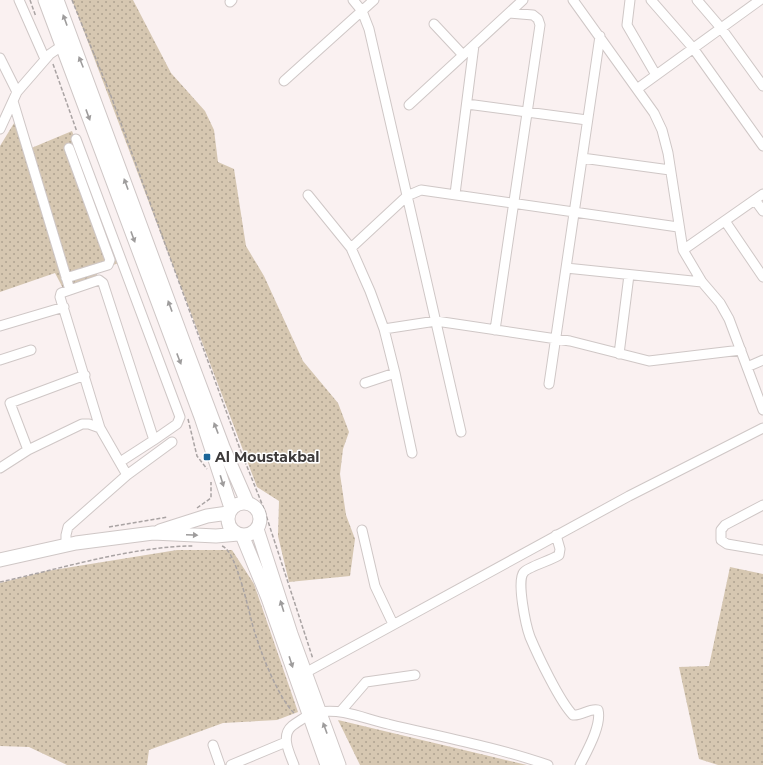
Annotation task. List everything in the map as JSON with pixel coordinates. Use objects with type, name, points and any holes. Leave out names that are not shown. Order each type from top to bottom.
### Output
[{"type":"highway","points":[[45,0],[95,98],[217,432],[248,502],[259,510],[261,520],[257,529],[253,533],[216,536],[153,533]]},
{"type":"highway","points":[[57,0],[67,42],[201,417],[230,511],[229,526],[240,534],[271,604],[327,765]]},
{"type":"highway","points":[[0,560],[66,545],[153,533],[217,513],[230,511],[241,502],[248,502]]},
{"type":"highway","points":[[257,529],[287,622],[310,670],[310,716],[339,765]]},
{"type":"street","points":[[18,0],[47,56]]},
{"type":"street","points":[[353,0],[362,11],[369,29],[461,432]]},
{"type":"street","points":[[284,81],[374,0]]},
{"type":"street","points":[[409,105],[523,0]]},
{"type":"street","points":[[573,0],[654,113],[662,130],[683,250],[702,282],[723,308],[741,350],[763,410]]},
{"type":"street","points":[[630,0],[627,25],[656,75]]},
{"type":"street","points":[[651,0],[693,48],[763,146]]},
{"type":"street","points":[[697,0],[721,28],[763,86]]},
{"type":"street","points":[[637,89],[761,0],[763,2]]},
{"type":"street","points":[[495,330],[540,22],[533,15],[509,13]]},
{"type":"street","points":[[434,24],[463,55]]},
{"type":"street","points":[[549,384],[600,36]]},
{"type":"street","points":[[0,129],[17,92],[47,56],[67,42]]},
{"type":"street","points":[[455,194],[474,45]]},
{"type":"street","points":[[0,58],[3,70],[17,92]]},
{"type":"street","points":[[13,101],[70,290]]},
{"type":"street","points":[[467,104],[587,120]]},
{"type":"street","points":[[77,138],[180,417],[177,424],[120,462]]},
{"type":"street","points":[[66,278],[108,265],[110,260],[69,148]]},
{"type":"street","points":[[582,158],[670,170]]},
{"type":"street","points":[[351,248],[407,196],[421,190],[678,227]]},
{"type":"street","points":[[683,250],[763,194]]},
{"type":"street","points":[[308,195],[351,248],[370,291],[384,329],[395,372],[412,453]]},
{"type":"street","points":[[755,200],[763,211]]},
{"type":"street","points":[[725,221],[763,277]]},
{"type":"street","points":[[566,268],[702,282]]},
{"type":"street","points":[[619,354],[629,274]]},
{"type":"street","points":[[127,475],[100,428],[60,294],[99,280],[103,283],[154,440]]},
{"type":"street","points":[[0,326],[64,307]]},
{"type":"street","points":[[384,329],[436,321],[556,339],[649,361],[741,350]]},
{"type":"street","points":[[0,360],[32,350]]},
{"type":"street","points":[[747,368],[763,360]]},
{"type":"street","points":[[365,382],[395,372]]},
{"type":"street","points":[[0,407],[85,375]]},
{"type":"street","points":[[10,403],[28,450]]},
{"type":"street","points":[[0,468],[28,450],[82,424],[89,424],[100,428]]},
{"type":"street","points":[[310,670],[556,535],[763,428]]},
{"type":"street","points":[[66,545],[68,527],[127,475],[172,442]]},
{"type":"street","points":[[763,505],[725,525],[722,530],[721,540],[727,544],[763,550]]},
{"type":"street","points":[[362,530],[375,586],[393,624]]},
{"type":"street","points":[[556,535],[560,555],[524,571],[520,578],[526,623],[530,637],[563,702],[573,715],[577,716],[593,709],[598,710],[599,716],[597,725],[580,765]]},
{"type":"street","points":[[341,712],[366,682],[415,675]]},
{"type":"street","points":[[294,765],[286,742],[289,730],[292,726],[310,716],[341,712],[381,723],[486,746],[548,765]]},
{"type":"street","points":[[231,765],[286,742]]},
{"type":"street","points":[[213,745],[220,765]]},
{"type":"path","points":[[30,0],[38,20]]},
{"type":"path","points":[[72,0],[111,96],[240,450],[264,509],[310,670]]},
{"type":"path","points":[[47,56],[77,138]]},
{"type":"path","points":[[187,417],[197,456],[209,472]]},
{"type":"path","points":[[194,510],[211,498],[210,477]]},
{"type":"path","points":[[102,529],[174,515]]},
{"type":"path","points":[[0,582],[130,553],[179,546],[194,546]]},
{"type":"path","points":[[217,546],[224,546],[227,549],[239,575],[254,631],[273,680],[293,713],[310,716]]},
{"type":"shaded area","points":[[72,0],[133,0],[171,73],[205,111],[214,130],[218,162],[234,169],[246,246],[264,276],[303,361],[338,403],[349,432],[343,449],[340,474],[346,515],[355,539],[350,576],[289,582],[278,536],[279,501],[257,487]]},
{"type":"shaded area","points":[[19,115],[29,149],[72,131],[122,262],[98,270],[95,283],[66,294],[55,273],[0,292],[0,146]]},
{"type":"shaded area","points":[[177,550],[232,550],[254,584],[298,712],[277,720],[223,723],[149,750],[147,765],[67,765],[29,747],[0,746],[0,583],[47,571]]},
{"type":"shaded area","points":[[730,567],[763,574],[763,765],[718,765],[699,759],[679,667],[709,666]]},
{"type":"shaded area","points":[[338,720],[527,765],[360,765]]},
{"type":"place","name":"Al Moustakbal","points":[[207,457]]}]
